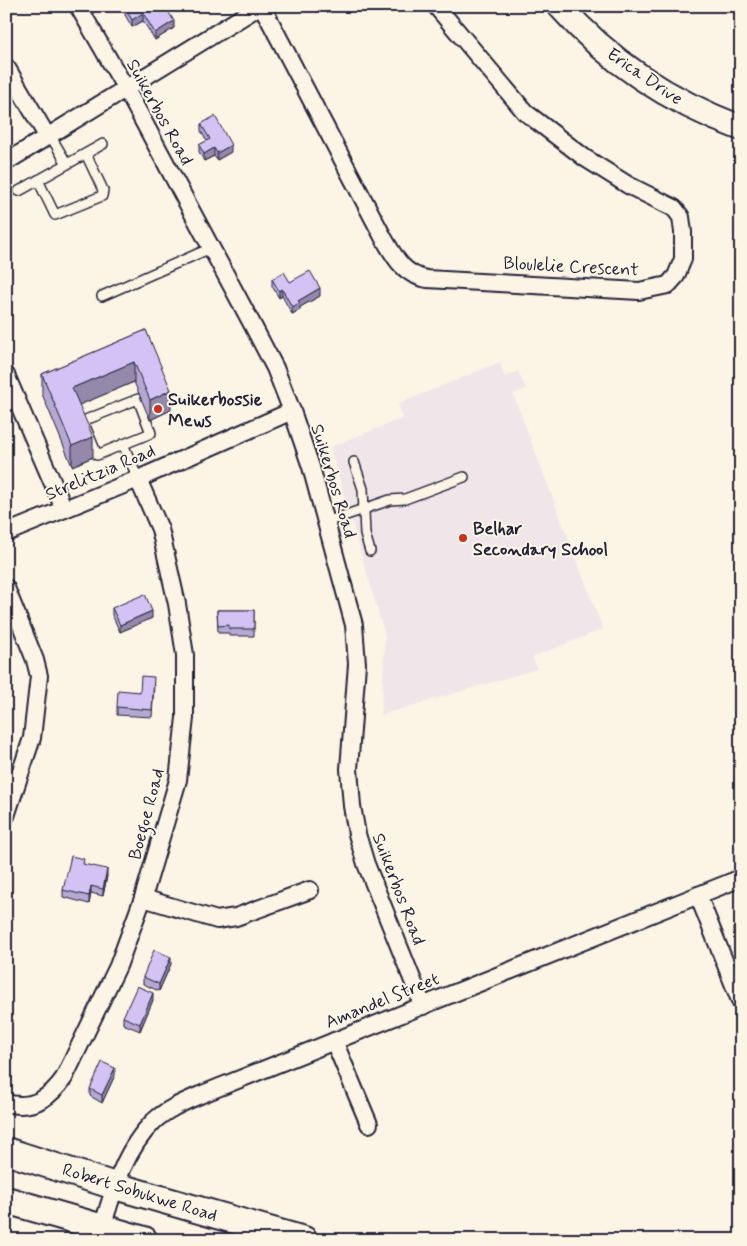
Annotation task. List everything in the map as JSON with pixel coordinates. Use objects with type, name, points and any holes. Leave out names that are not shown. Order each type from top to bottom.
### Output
[{"type":"main road","name":"Erica Drive","points":[[560,6],[587,34],[626,68],[665,93],[699,111],[741,128]]},
{"type":"main road","name":"Robert Sobukwe Road","points":[[6,1152],[115,1186],[304,1240]]},
{"type":"main road","points":[[6,1200],[101,1234],[144,1240]]},
{"type":"street","name":"Suikerbos Road","points":[[78,6],[126,89],[212,248],[275,368],[292,411],[311,467],[354,625],[357,643],[350,769],[352,806],[357,834],[366,864],[423,1006]]},
{"type":"street","name":"Bloulelie Crescent","points":[[6,162],[261,6],[383,237],[396,260],[407,271],[427,279],[629,290],[657,288],[668,285],[676,276],[682,259],[683,232],[681,217],[674,208],[628,185],[585,158],[525,112],[436,6]]},
{"type":"street","points":[[8,68],[48,136]]},
{"type":"street","points":[[6,374],[64,509]]},
{"type":"street","name":"Strelitzia Road","points":[[6,534],[138,479],[292,411]]},
{"type":"street","name":"Boegoe Road","points":[[6,1103],[32,1104],[48,1097],[56,1090],[64,1078],[118,966],[143,898],[178,780],[185,718],[185,655],[177,604],[160,529],[138,479]]},
{"type":"street","points":[[6,588],[35,660],[39,676],[32,738],[13,773],[6,816]]},
{"type":"street","name":"Amandel Street","points":[[101,1234],[115,1186],[128,1159],[141,1136],[153,1122],[168,1110],[200,1094],[741,878]]},
{"type":"street","points":[[143,898],[218,920],[236,917],[310,890]]},
{"type":"street","points":[[698,895],[741,1003]]},
{"type":"street","points":[[334,1041],[369,1124]]},
{"type":"lane","points":[[48,136],[67,164]]},
{"type":"lane","points":[[18,191],[103,144]]},
{"type":"lane","points":[[38,180],[55,215],[102,196],[104,190],[86,154]]},
{"type":"lane","points":[[102,296],[212,248]]},
{"type":"lane","points":[[138,399],[151,432],[123,444],[97,455],[83,421],[138,399]]},
{"type":"lane","points":[[123,444],[138,479]]},
{"type":"lane","points":[[354,462],[363,489],[365,534],[370,550]]},
{"type":"lane","points":[[326,522],[390,500],[405,499],[464,477]]},
{"type":"shaded area","name":"Belhar Secondary School","points":[[500,362],[505,377],[518,371],[526,389],[513,394],[603,629],[533,657],[537,669],[381,715],[385,636],[330,447],[403,418],[398,404]]},
{"type":"building","points":[[129,6],[165,6],[174,21],[155,33],[143,13],[132,20],[125,8]]},
{"type":"building","points":[[215,116],[231,145],[217,153],[214,148],[204,154],[199,145],[210,139],[201,124]]},
{"type":"building","points":[[310,271],[320,288],[298,301],[300,303],[292,307],[282,289],[279,291],[272,279],[284,272],[290,282]]},
{"type":"building","points":[[146,330],[171,390],[150,400],[134,362],[72,388],[93,437],[72,446],[42,374]]},
{"type":"building","points":[[145,594],[152,611],[120,625],[112,608]]},
{"type":"building","points":[[217,610],[254,610],[254,629],[229,629],[229,625],[218,626]]},
{"type":"building","points":[[141,676],[154,677],[152,710],[117,707],[118,690],[140,692]]},
{"type":"building","points":[[71,856],[84,859],[83,864],[107,869],[103,889],[91,886],[89,896],[63,890]]},
{"type":"building","points":[[154,950],[171,957],[159,984],[143,977]]},
{"type":"building","points":[[137,986],[153,993],[140,1024],[123,1017]]},
{"type":"building","points":[[102,1062],[115,1068],[102,1095],[90,1089]]},
{"type":"place","name":"Suikerbossie Mews","points":[[158,409]]},
{"type":"place","name":"Belhar Secondary School","points":[[463,538]]}]
